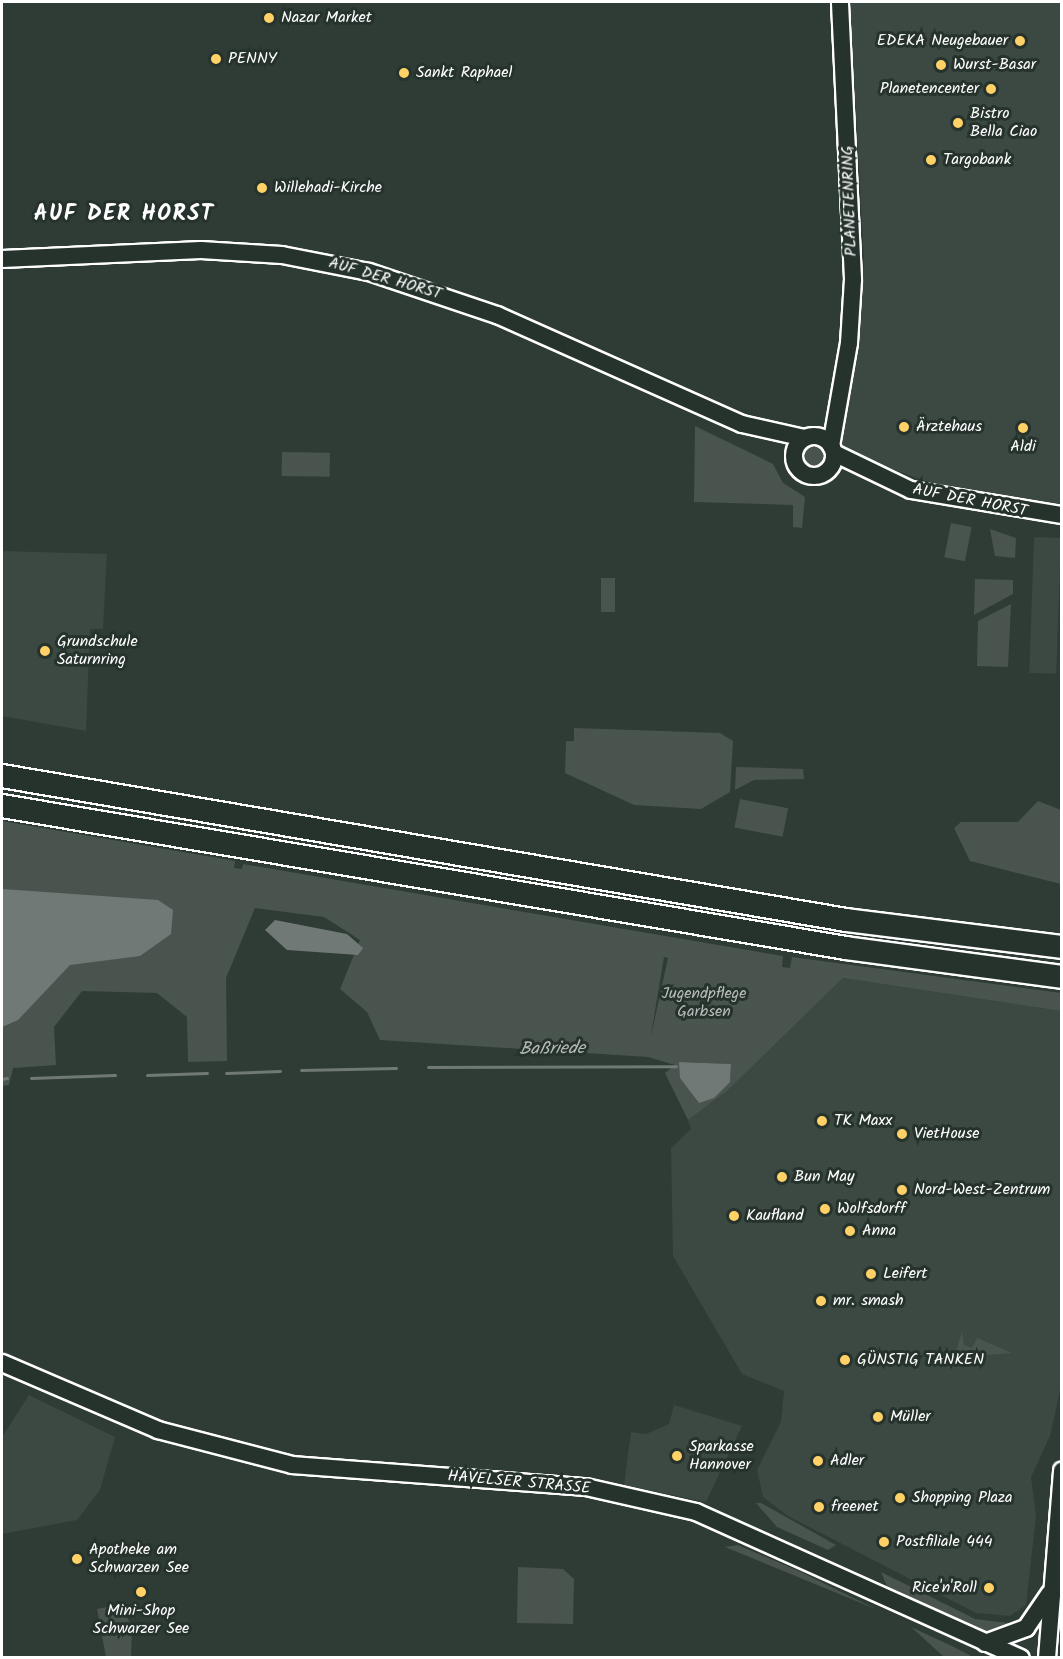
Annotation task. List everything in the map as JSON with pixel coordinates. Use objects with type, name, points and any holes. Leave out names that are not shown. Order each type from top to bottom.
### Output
[{"type":"highway","points":[[2,776],[846,920],[1062,947]]},
{"type":"highway","points":[[2,806],[846,948],[1062,977]]},
{"type":"street","name":"PLANETENRING","points":[[824,473],[833,450],[853,279],[840,2]]},
{"type":"street","name":"AUF DER HORST","points":[[2,258],[201,250],[282,255],[369,272],[497,315],[742,424],[794,458],[802,471],[879,480],[962,502],[1062,515]]},
{"type":"street","name":"PLANETENRING","points":[[794,458],[838,399]]},
{"type":"street","name":"AUF DER HORST","points":[[742,424],[808,437],[833,450],[879,480]]},
{"type":"street","name":"HAVELSER STRASSE","points":[[2,1363],[158,1430],[292,1465],[586,1487],[690,1510],[784,1547],[1021,1658]]},
{"type":"street","points":[[1047,1658],[1062,1471]]},
{"type":"street","points":[[985,1643],[1026,1628],[1052,1589]]},
{"type":"street","points":[[1052,1589],[1062,1628]]},
{"type":"shaded area","points":[[850,2],[1061,2],[1061,505],[945,488],[842,451],[839,433],[858,347],[864,262]]},
{"type":"shaded area","points":[[1034,537],[1061,538],[1056,674],[1029,673]]},
{"type":"shaded area","name":"Grundschule Saturnring","points":[[2,551],[107,554],[103,629],[90,629],[86,731],[2,716]]},
{"type":"shaded area","points":[[2,889],[158,900],[173,910],[171,934],[140,956],[70,965],[18,1020],[2,1027]]},
{"type":"shaded area","points":[[275,920],[347,934],[363,948],[358,955],[287,950],[265,930]]},
{"type":"shaded area","points":[[843,978],[1061,1011],[1061,1386],[1050,1436],[1031,1477],[1036,1516],[1026,1605],[1010,1616],[976,1613],[788,1516],[763,1497],[757,1470],[781,1422],[784,1391],[742,1374],[673,1256],[671,1148],[691,1129],[688,1120],[727,1091]]},
{"type":"shaded area","points":[[679,1062],[731,1064],[730,1082],[714,1098],[699,1103],[680,1078]]},
{"type":"shaded area","points":[[29,1395],[115,1437],[100,1490],[77,1520],[2,1534],[2,1437]]},
{"type":"shaded area","points":[[674,1405],[742,1426],[706,1502],[624,1485],[631,1432],[646,1434],[669,1424]]},
{"type":"green space","points":[[695,426],[773,464],[783,483],[805,497],[802,528],[793,527],[793,505],[694,502]]},
{"type":"green space","points":[[814,445],[823,448],[826,457],[823,466],[814,469],[805,466],[802,457],[805,448]]},
{"type":"green space","points":[[282,452],[330,453],[330,477],[282,476]]},
{"type":"green space","points":[[951,523],[972,527],[965,561],[944,557]]},
{"type":"green space","points":[[990,529],[1016,538],[1015,558],[995,556]]},
{"type":"green space","points":[[601,578],[615,578],[615,612],[601,612]]},
{"type":"green space","points":[[975,579],[1013,580],[1013,594],[974,615]]},
{"type":"green space","points":[[1011,604],[1008,667],[977,666],[978,621]]},
{"type":"green space","points":[[574,728],[720,733],[733,741],[730,792],[701,809],[634,805],[565,773],[566,741],[574,741]]},
{"type":"green space","points":[[736,767],[803,769],[804,779],[754,780],[735,790]]},
{"type":"green space","points":[[740,799],[788,808],[783,837],[734,827]]},
{"type":"green space","points":[[1038,801],[1061,810],[1061,884],[970,861],[954,828],[961,822],[1018,822]]},
{"type":"green space","name":"Jugendpflege Garbsen","points":[[2,821],[235,861],[234,868],[242,869],[243,864],[783,956],[782,967],[790,968],[792,957],[1061,993],[1061,1011],[843,978],[727,1091],[688,1120],[665,1073],[675,1065],[648,1057],[380,1040],[367,1012],[340,989],[360,940],[324,917],[255,908],[226,978],[227,1061],[188,1062],[187,1017],[157,993],[82,991],[54,1027],[56,1065],[13,1068],[9,1085],[2,1086]],"holes":[[[664,957],[668,958],[651,1036],[651,1035]],[[679,1062],[731,1064],[730,1082],[695,1096]]]},
{"type":"green space","points":[[962,1331],[964,1345],[972,1348],[977,1338],[1012,1353],[954,1358]]},
{"type":"green space","points":[[756,1503],[761,1503],[836,1545],[828,1550],[777,1527]]},
{"type":"green space","points":[[738,1545],[801,1572],[878,1610],[725,1547]]},
{"type":"green space","points":[[518,1567],[563,1569],[574,1579],[573,1624],[517,1623]]},
{"type":"green space","points":[[881,1572],[975,1619],[1016,1624],[984,1633],[887,1586]]},
{"type":"green space","points":[[120,1604],[132,1627],[131,1657],[106,1657],[97,1609]]},
{"type":"green space","points":[[911,1627],[954,1647],[973,1657],[944,1657]]},
{"type":"waterway","name":"Baßriede","points":[[428,1067],[676,1066]]},
{"type":"waterway","name":"Baßriede","points":[[301,1070],[396,1068]]},
{"type":"waterway","name":"Baßriede","points":[[226,1073],[280,1071]]},
{"type":"waterway","name":"Baßriede","points":[[147,1075],[207,1073]]},
{"type":"waterway","name":"Baßriede","points":[[31,1078],[115,1075]]},
{"type":"waterway","name":"Baßriede","points":[[2,1079],[7,1078]]},
{"type":"place","name":"Nazar Market","points":[[269,18]]},
{"type":"place","name":"EDEKA Neugebauer","points":[[1020,41]]},
{"type":"place","name":"PENNY","points":[[216,59]]},
{"type":"place","name":"Wurst-Basar","points":[[941,65]]},
{"type":"place","name":"Sankt Raphael","points":[[404,73]]},
{"type":"place","name":"Planetencenter","points":[[991,89]]},
{"type":"place","name":"Bistro Bella Ciao","points":[[958,123]]},
{"type":"place","name":"Targobank","points":[[931,160]]},
{"type":"place","name":"Willehadi-Kirche","points":[[262,188]]},
{"type":"place","name":"Ärztehaus","points":[[904,427]]},
{"type":"place","name":"Aldi","points":[[1023,428]]},
{"type":"place","name":"Grundschule Saturnring","points":[[45,651]]},
{"type":"place","name":"TK Maxx","points":[[822,1121]]},
{"type":"place","name":"VietHouse","points":[[902,1134]]},
{"type":"place","name":"Bun May","points":[[782,1177]]},
{"type":"place","name":"Nord-West-Zentrum","points":[[902,1190]]},
{"type":"place","name":"Wolfsdorff","points":[[825,1209]]},
{"type":"place","name":"Kaufland","points":[[734,1216]]},
{"type":"place","name":"Anna","points":[[850,1231]]},
{"type":"place","name":"Leifert","points":[[871,1274]]},
{"type":"place","name":"mr. smash","points":[[821,1301]]},
{"type":"place","name":"GÜNSTIG TANKEN","points":[[845,1360]]},
{"type":"place","name":"Müller","points":[[878,1417]]},
{"type":"place","name":"Sparkasse Hannover","points":[[677,1456]]},
{"type":"place","name":"Adler","points":[[818,1461]]},
{"type":"place","name":"Shopping Plaza","points":[[900,1498]]},
{"type":"place","name":"freenet","points":[[819,1507]]},
{"type":"place","name":"Postfiliale 444","points":[[884,1542]]},
{"type":"place","name":"Apotheke am Schwarzen See","points":[[77,1559]]},
{"type":"place","name":"Rice'n'Roll","points":[[989,1588]]},
{"type":"place","name":"Mini-Shop Schwarzer See","points":[[141,1592]]},
{"type":"district","name":"AUF DER HORST","points":[[124,215]]}]
